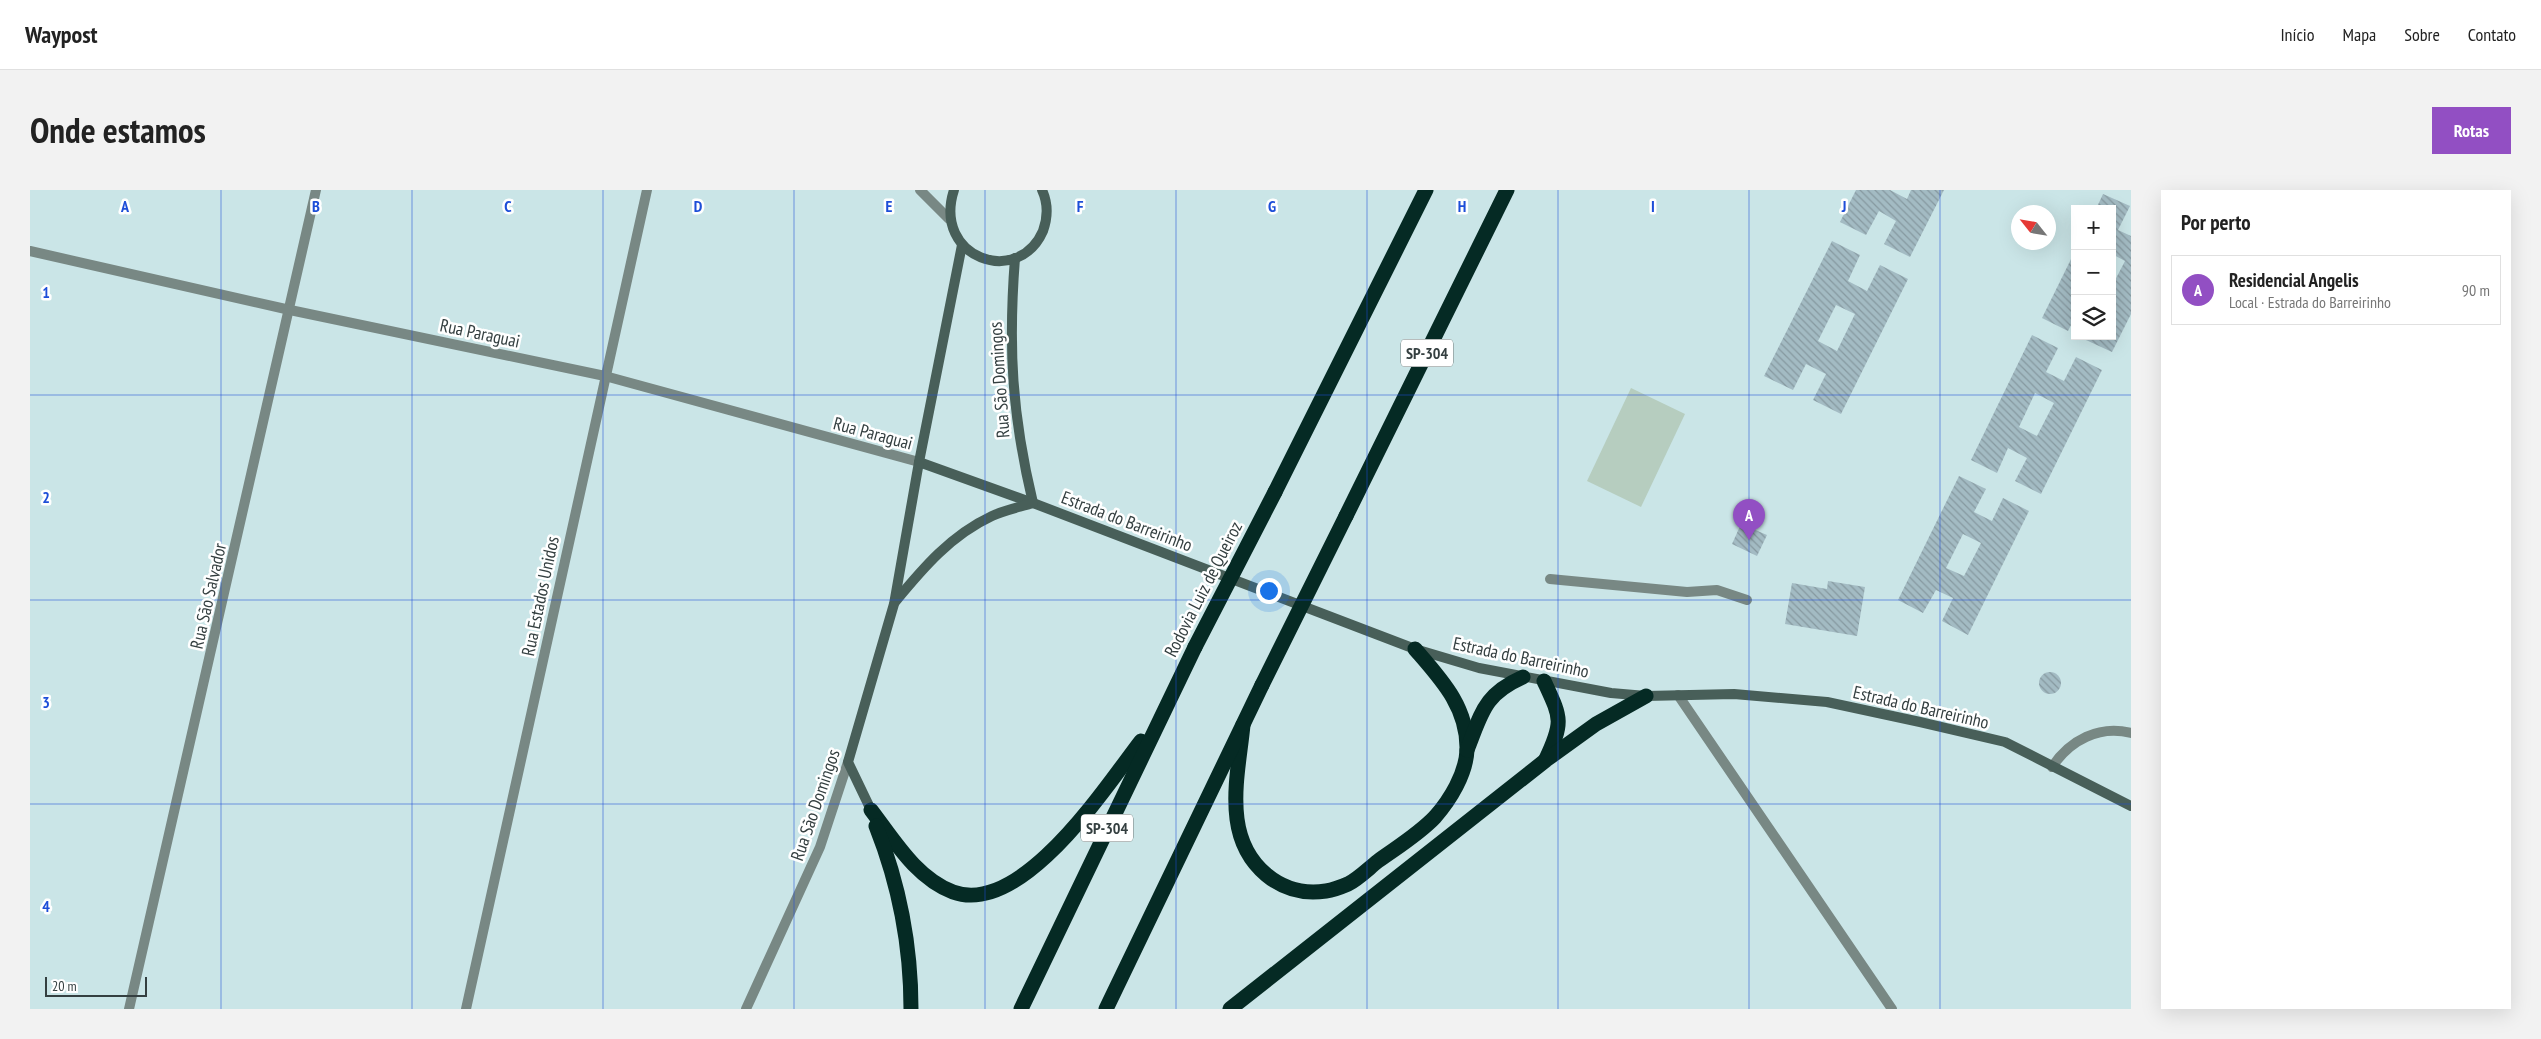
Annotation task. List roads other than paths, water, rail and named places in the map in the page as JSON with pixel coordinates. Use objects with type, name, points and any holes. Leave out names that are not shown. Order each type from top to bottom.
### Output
[{"type":"highway","name":"Rodovia Luiz de Queiroz","points":[[1021,1009],[1159,718],[1275,492],[1426,190]]},
{"type":"highway","name":"SP-304","points":[[1106,1009],[1262,685],[1508,190]]},
{"type":"highway","points":[[1415,649],[1449,688],[1462,718],[1467,751]]},
{"type":"highway","points":[[1244,725],[1236,793],[1237,820],[1243,844],[1256,865],[1275,883],[1297,892],[1326,891],[1349,884],[1434,818],[1456,788],[1467,751],[1486,703],[1503,686],[1522,677]]},
{"type":"highway","points":[[1544,681],[1559,713],[1559,733],[1546,760]]},
{"type":"highway","points":[[1230,1009],[1546,760],[1596,724],[1646,696]]},
{"type":"highway","points":[[871,810],[908,858],[928,878],[954,892],[978,894],[1011,883],[1061,844],[1159,718]]},
{"type":"highway","points":[[871,810],[886,851],[902,913],[911,975],[912,1009]]},
{"type":"main road","points":[[954,190],[950,204],[949,219],[954,233],[962,246],[973,255],[987,260],[1000,261],[1015,258],[1029,250],[1039,238],[1046,223],[1047,208],[1042,190]]},
{"type":"main road","name":"Rua São Domingos","points":[[848,762],[894,604],[919,462],[962,246]]},
{"type":"main road","name":"Rua São Domingos","points":[[894,604],[925,565],[956,537],[993,516],[1033,503],[1022,455],[1013,396],[1011,318],[1015,258]]},
{"type":"main road","name":"Estrada do Barreirinho","points":[[919,462],[1033,503],[1415,649],[1479,668],[1611,693],[1646,696],[1734,694],[1827,702],[2005,742],[2131,806]]},
{"type":"main road","points":[[848,762],[871,810]]},
{"type":"street","name":"Rua São Salvador","points":[[129,1009],[316,190]]},
{"type":"street","name":"Rua Estados Unidos","points":[[466,1009],[647,190]]},
{"type":"street","points":[[920,190],[949,219]]},
{"type":"street","name":"Rua Paraguai","points":[[30,251],[290,310],[605,376],[919,462]]},
{"type":"street","points":[[1550,579],[1687,592],[1717,590],[1747,600]]},
{"type":"street","points":[[1678,695],[1892,1009]]},
{"type":"street","points":[[2052,767],[2060,754],[2084,737],[2114,730],[2131,733]]},
{"type":"street","name":"Rua São Domingos","points":[[746,1009],[820,847],[848,762]]},
{"type":"place","name":"Residencial Angelis","points":[[1749,540]]}]
